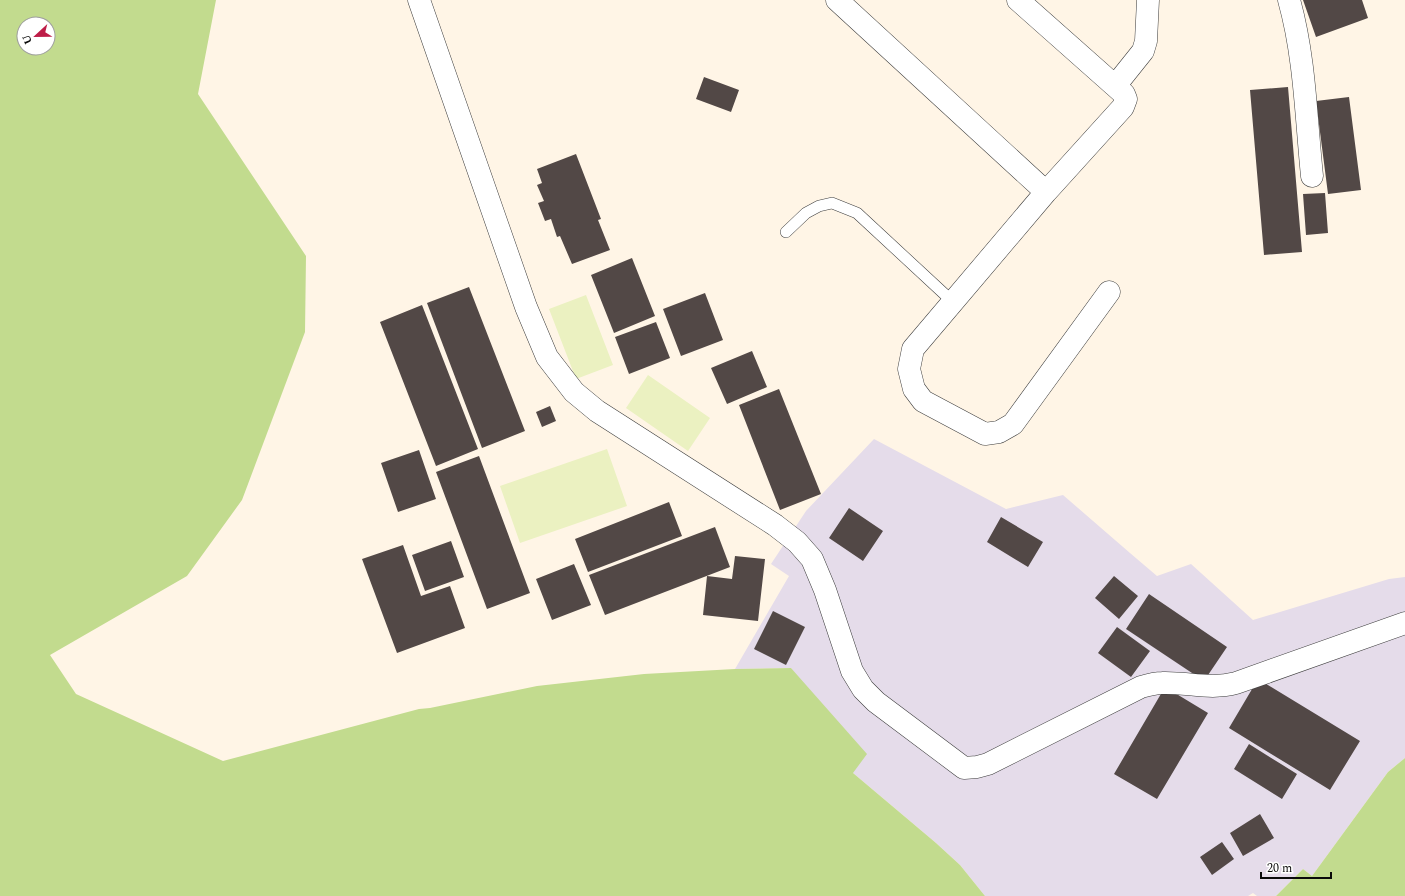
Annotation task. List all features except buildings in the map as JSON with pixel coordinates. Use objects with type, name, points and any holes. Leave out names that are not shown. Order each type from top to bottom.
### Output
[{"type":"street","points":[[420,0],[526,306],[547,357],[574,392],[598,410],[775,525],[797,542],[812,559],[825,590],[852,671],[863,690],[876,702],[964,768],[988,764],[1141,687],[1161,683],[1215,687],[1225,686],[1405,623]]},
{"type":"street","points":[[837,0],[1046,192]]},
{"type":"street","points":[[1018,0],[1124,94],[1126,99],[1123,107],[1046,192],[912,349],[909,369],[914,389],[923,400],[985,434],[999,432],[1012,424],[1108,292]]},
{"type":"street","points":[[1115,86],[1143,51],[1146,41],[1148,0]]},
{"type":"street","points":[[1289,0],[1295,22],[1301,63],[1312,176]]},
{"type":"lane","points":[[786,232],[806,214],[819,206],[832,203],[857,213],[953,302]]},
{"type":"shaded area","points":[[874,439],[1006,509],[1063,495],[1157,576],[1191,564],[1253,620],[1389,579],[1405,577],[1405,758],[1388,772],[1312,876],[1303,869],[1276,896],[1257,896],[1253,893],[1248,896],[985,896],[960,865],[853,773],[791,668],[735,669],[789,576],[771,564],[806,511]]},
{"type":"green space","points":[[0,0],[216,0],[198,94],[306,256],[305,332],[242,500],[187,576],[50,655],[76,694],[223,761],[419,709],[537,686],[644,674],[735,669],[791,668],[867,754],[853,773],[960,865],[985,896],[0,896]]},
{"type":"green space","points":[[586,295],[613,365],[576,379],[549,309]]},
{"type":"green space","points":[[648,375],[710,418],[688,451],[626,408]]},
{"type":"green space","points":[[607,449],[627,506],[520,543],[500,486]]},
{"type":"green space","points":[[1405,758],[1405,896],[1276,896],[1303,869],[1312,876],[1388,772]]}]
